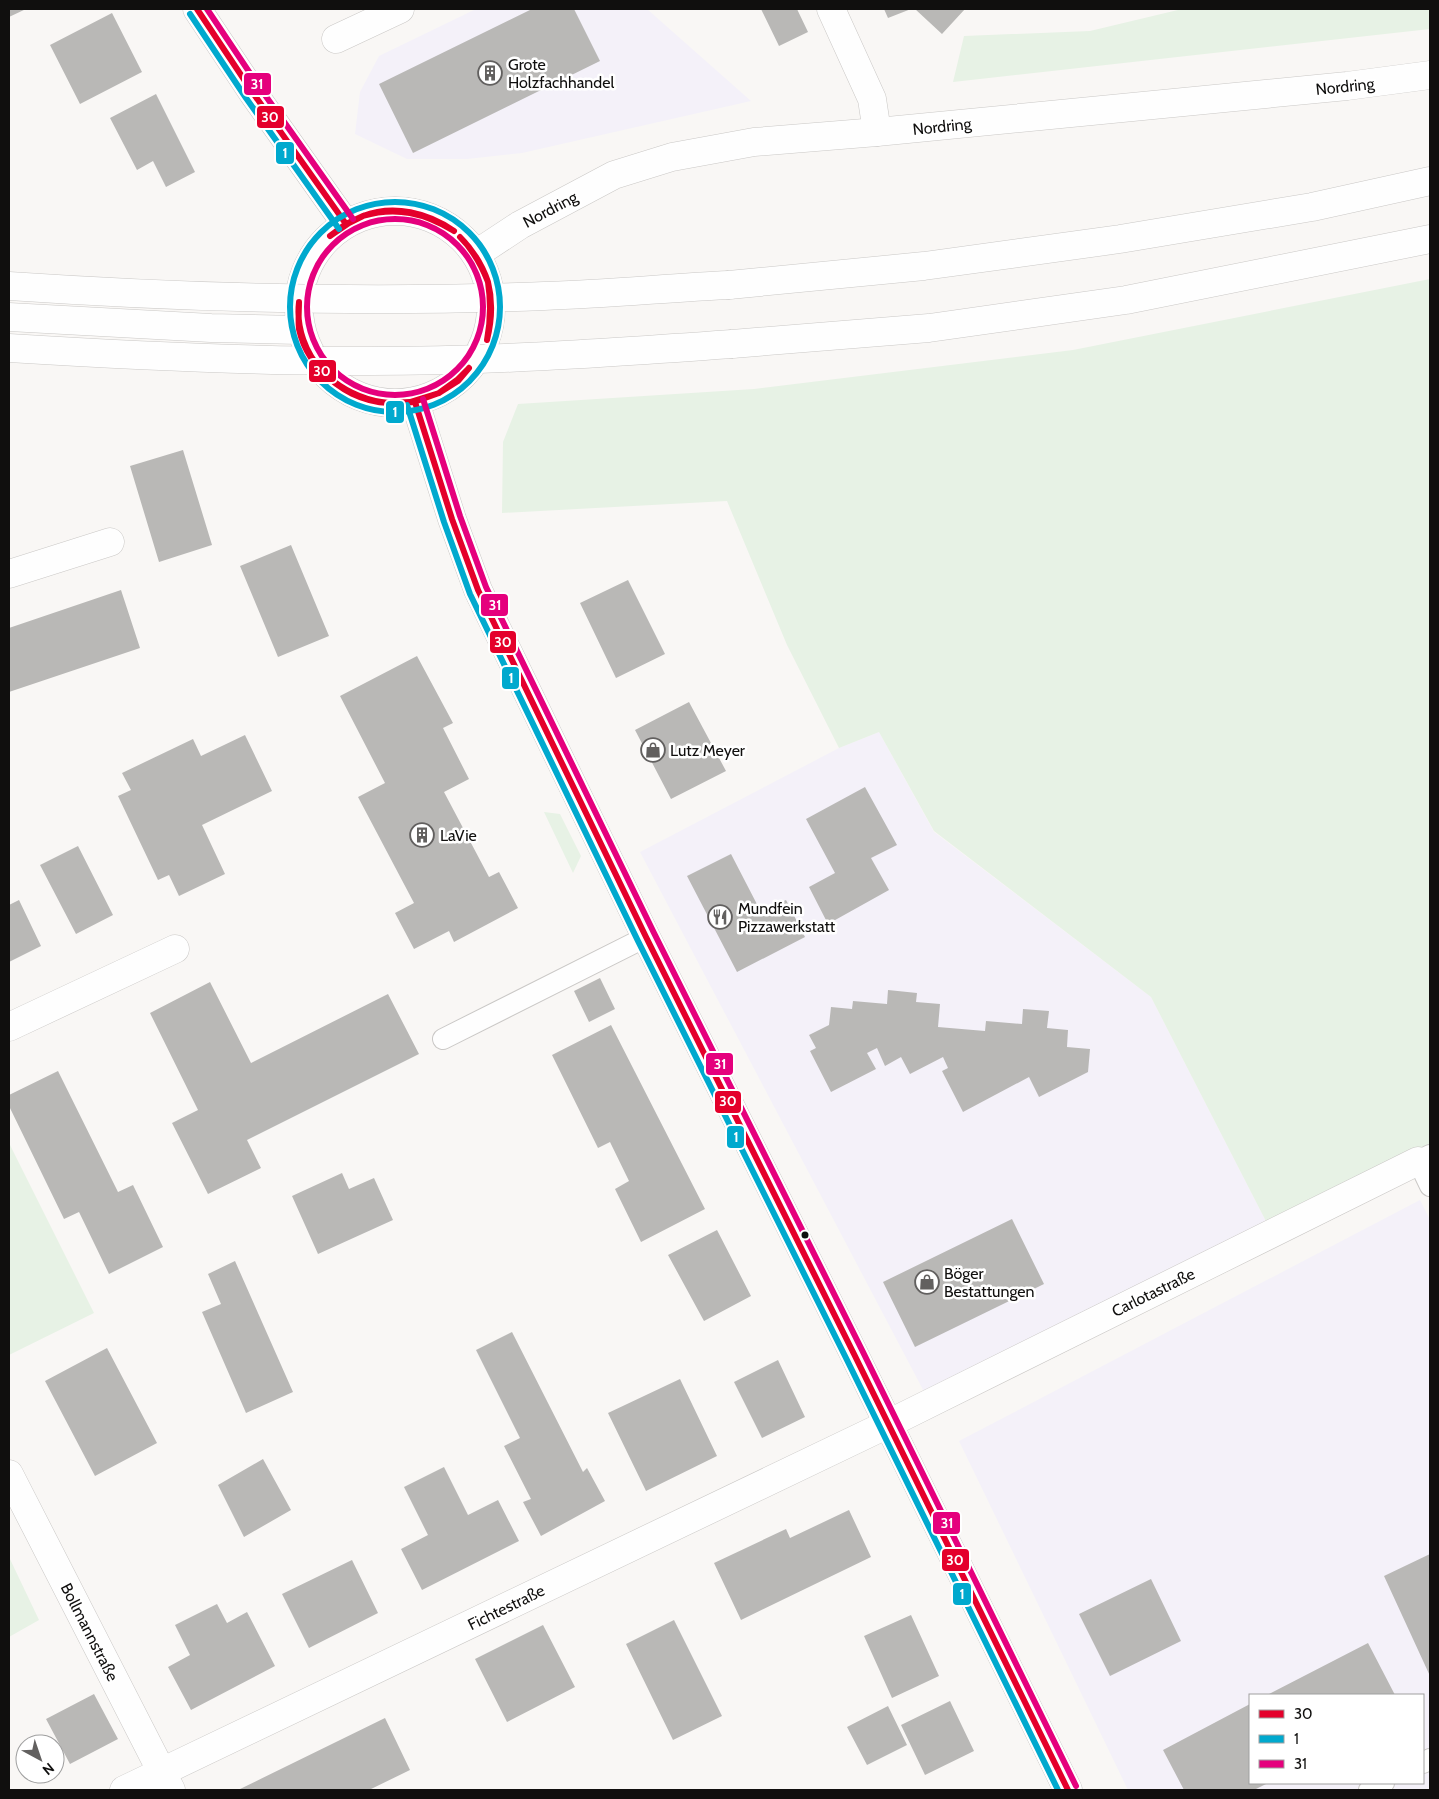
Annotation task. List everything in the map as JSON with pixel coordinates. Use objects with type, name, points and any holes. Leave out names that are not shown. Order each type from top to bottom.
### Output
[{"type":"main road","points":[[196,9],[346,224]]},
{"type":"main road","points":[[336,39],[400,9]]},
{"type":"main road","points":[[832,9],[872,99],[877,132]]},
{"type":"main road","name":"Nordring","points":[[476,254],[520,225],[614,176],[672,157],[754,142],[877,132],[1348,86],[1430,75]]},
{"type":"main road","points":[[9,286],[134,294],[365,299],[545,296],[729,285],[924,266],[1120,239],[1312,208],[1430,180]]},
{"type":"main road","points":[[402,210],[431,217],[448,227],[456,232],[476,254],[489,282],[490,290],[492,313],[485,344],[468,371],[444,391],[415,402],[382,404],[351,394],[325,375],[306,348],[299,330],[300,289],[308,263],[324,241],[346,224],[373,213],[402,210]]},
{"type":"main road","points":[[9,348],[145,356],[352,361],[547,357],[732,344],[929,328],[1126,300],[1430,239]]},
{"type":"main road","points":[[9,317],[218,328],[299,330]]},
{"type":"main road","points":[[415,402],[452,519],[478,590],[646,937],[1068,1790]]},
{"type":"main road","points":[[9,574],[110,542]]},
{"type":"main road","points":[[9,1027],[175,949]]},
{"type":"main road","name":"Carlotastraße","points":[[888,1424],[1424,1158]]},
{"type":"main road","name":"Fichtestraße","points":[[124,1790],[167,1781],[888,1424]]},
{"type":"main road","name":"Bollmannstraße","points":[[9,1474],[167,1781]]},
{"type":"lane","points":[[442,1039],[646,937]]},
{"type":"lane","points":[[1424,1158],[1430,1186]]},
{"type":"lane","points":[[1369,1790],[1382,1784]]},
{"type":"shaded area","points":[[476,9],[647,9],[751,101],[522,153],[467,159],[407,159],[355,134],[360,92],[379,56]]},
{"type":"shaded area","points":[[1182,9],[1430,9],[1430,29],[953,82],[964,36],[1090,31]]},
{"type":"shaded area","points":[[1430,279],[1430,1186],[1418,1161],[1272,1233],[1151,997],[934,831],[879,732],[839,748],[787,645],[727,501],[502,513],[503,442],[518,404],[754,389],[1073,350]]},
{"type":"shaded area","points":[[879,732],[934,832],[1151,997],[1272,1233],[930,1403],[640,852],[839,748]]},
{"type":"shaded area","points":[[544,812],[560,814],[581,856],[573,873]]},
{"type":"shaded area","points":[[9,1143],[94,1313],[9,1355]]},
{"type":"shaded area","points":[[1420,1200],[1430,1220],[1430,1790],[1128,1790],[959,1441]]},
{"type":"shaded area","points":[[9,1557],[39,1620],[9,1637]]},
{"type":"building","points":[[9,9],[26,9],[9,17]]},
{"type":"building","name":"Grote Holzfachhandel","points":[[532,9],[574,9],[600,61],[413,153],[379,84]]},
{"type":"building","points":[[761,9],[797,9],[808,32],[779,46]]},
{"type":"building","points":[[884,9],[911,9],[888,18]]},
{"type":"building","points":[[915,9],[965,9],[942,34]]},
{"type":"building","points":[[112,13],[142,72],[80,104],[50,45]]},
{"type":"building","points":[[156,94],[195,172],[166,187],[153,161],[137,170],[110,118]]},
{"type":"building","points":[[183,450],[212,545],[159,562],[130,466]]},
{"type":"building","points":[[291,545],[329,636],[278,657],[240,566]]},
{"type":"building","points":[[628,580],[665,654],[616,678],[580,603]]},
{"type":"building","points":[[121,590],[140,648],[9,692],[9,628]]},
{"type":"building","name":"LaVie","points":[[417,656],[453,723],[443,728],[469,779],[444,792],[489,877],[499,872],[518,908],[454,942],[449,931],[414,949],[395,913],[414,903],[358,797],[385,783],[340,696]]},
{"type":"building","points":[[689,702],[726,771],[671,799],[635,730]]},
{"type":"building","points":[[245,735],[272,791],[202,825],[225,874],[179,896],[169,875],[158,880],[118,796],[131,790],[122,773],[193,739],[201,756]]},
{"type":"building","points":[[865,787],[897,845],[871,858],[889,890],[828,924],[809,887],[835,873],[806,819]]},
{"type":"building","points":[[78,846],[113,915],[76,934],[40,865]]},
{"type":"building","points":[[731,854],[761,912],[786,900],[805,937],[737,972],[687,876]]},
{"type":"building","points":[[19,900],[41,946],[9,962],[9,905]]},
{"type":"building","points":[[600,978],[615,1009],[589,1022],[574,991]]},
{"type":"building","points":[[210,982],[251,1063],[388,994],[419,1054],[247,1140],[261,1168],[208,1194],[172,1123],[198,1110],[150,1013]]},
{"type":"building","points":[[888,990],[917,993],[916,1002],[940,1004],[938,1027],[985,1031],[986,1021],[1022,1024],[1023,1009],[1049,1011],[1047,1028],[1068,1030],[1067,1047],[1090,1049],[1088,1072],[1039,1097],[1029,1077],[963,1112],[942,1071],[948,1068],[943,1057],[910,1074],[901,1057],[885,1066],[877,1048],[867,1053],[876,1069],[831,1092],[810,1051],[816,1048],[809,1035],[829,1025],[831,1007],[852,1009],[853,1001],[887,1004]]},
{"type":"building","points":[[611,1025],[705,1209],[641,1242],[615,1189],[629,1181],[610,1142],[598,1148],[552,1055]]},
{"type":"building","points":[[58,1071],[118,1192],[133,1185],[163,1247],[109,1274],[79,1212],[64,1219],[9,1106],[9,1095]]},
{"type":"building","points":[[342,1173],[349,1189],[374,1178],[393,1220],[318,1254],[292,1196]]},
{"type":"building","points":[[1012,1219],[1044,1284],[915,1347],[883,1282]]},
{"type":"building","points":[[717,1230],[751,1296],[704,1321],[668,1255]]},
{"type":"building","points":[[235,1261],[293,1392],[246,1413],[202,1312],[221,1304],[208,1274]]},
{"type":"building","points":[[512,1332],[583,1472],[587,1468],[605,1501],[541,1536],[523,1502],[531,1499],[504,1446],[520,1438],[476,1350]]},
{"type":"building","points":[[107,1348],[157,1443],[95,1476],[45,1381]]},
{"type":"building","points":[[778,1360],[805,1417],[762,1438],[734,1382]]},
{"type":"building","points":[[680,1379],[717,1456],[646,1491],[608,1413]]},
{"type":"building","points":[[263,1459],[291,1510],[244,1537],[218,1485]]},
{"type":"building","points":[[444,1467],[468,1515],[498,1500],[519,1541],[422,1590],[401,1549],[428,1535],[404,1487]]},
{"type":"building","points":[[849,1510],[871,1557],[741,1620],[714,1563],[786,1529],[790,1538]]},
{"type":"building","points":[[1430,1554],[1430,1676],[1384,1576]]},
{"type":"building","points":[[352,1560],[378,1613],[309,1648],[282,1594]]},
{"type":"building","points":[[1151,1579],[1181,1641],[1110,1676],[1079,1614]]},
{"type":"building","points":[[217,1604],[227,1623],[247,1612],[275,1666],[191,1710],[168,1667],[190,1655],[175,1625]]},
{"type":"building","points":[[911,1615],[939,1676],[892,1698],[864,1636]]},
{"type":"building","points":[[674,1620],[722,1716],[673,1740],[626,1644]]},
{"type":"building","points":[[543,1625],[575,1687],[507,1722],[475,1659]]},
{"type":"building","points":[[1368,1643],[1394,1694],[1269,1694]]},
{"type":"building","points":[[94,1694],[118,1739],[70,1764],[65,1755],[65,1734],[54,1734],[46,1719]]},
{"type":"building","points":[[950,1701],[974,1751],[925,1775],[901,1725]]},
{"type":"building","points":[[1249,1705],[1249,1784],[1266,1784],[1254,1790],[1184,1790],[1163,1750]]},
{"type":"building","points":[[888,1706],[907,1745],[867,1765],[847,1727]]},
{"type":"building","points":[[385,1718],[410,1770],[369,1790],[238,1790]]},
{"type":"transit line","name":"30","points":[[197,9],[253,93],[346,224]]},
{"type":"transit line","name":"31","points":[[207,9],[260,88],[353,219]]},
{"type":"transit line","name":"1","points":[[190,14],[246,98],[339,229]]},
{"type":"transit line","name":"1","points":[[385,202],[405,202],[425,206],[445,214],[462,226],[476,240],[488,257],[496,277],[500,307],[496,337],[488,357],[476,374],[462,388],[445,400],[425,408],[405,412],[385,412],[365,408],[345,400],[328,388],[314,374],[302,357],[294,337],[290,317],[290,297],[294,277],[302,257],[314,240],[328,226],[345,214],[365,206],[385,202]]},
{"type":"transit line","name":"30","points":[[363,216],[375,212],[410,212],[433,219],[454,231]]},
{"type":"transit line","name":"30","points":[[363,216],[387,212],[410,213],[432,220],[454,231]]},
{"type":"transit line","name":"30","points":[[330,236],[346,224],[363,216]]},
{"type":"transit line","name":"30","points":[[330,236],[363,216]]},
{"type":"transit line","name":"31","points":[[395,219],[429,226],[451,239],[463,251],[476,273],[483,307],[476,341],[463,363],[451,375],[429,388],[395,395],[361,388],[339,375],[327,363],[314,341],[307,307],[314,273],[327,251],[339,239],[361,226],[395,219]]},
{"type":"transit line","name":"30","points":[[460,237],[477,258],[488,282]]},
{"type":"transit line","name":"30","points":[[460,237],[476,258],[488,282]]},
{"type":"transit line","name":"30","points":[[487,340],[490,311],[488,282]]},
{"type":"transit line","name":"30","points":[[487,340],[491,311],[488,282]]},
{"type":"transit line","name":"30","points":[[299,302],[299,329],[311,358],[321,370],[345,389],[359,396],[389,403]]},
{"type":"transit line","name":"30","points":[[299,302],[299,321],[303,339],[311,356],[322,371],[336,384],[352,394],[370,400],[389,403]]},
{"type":"transit line","name":"30","points":[[439,393],[457,380],[469,368]]},
{"type":"transit line","name":"30","points":[[439,393],[458,381],[469,368]]},
{"type":"transit line","name":"30","points":[[389,403],[410,402],[439,393]]},
{"type":"transit line","name":"30","points":[[389,403],[414,402],[439,393]]},
{"type":"transit line","name":"31","points":[[423,399],[460,516],[486,587],[654,933],[862,1350],[1076,1786]]},
{"type":"transit line","name":"30","points":[[415,402],[452,519],[478,590],[646,937],[854,1354],[1068,1790]]},
{"type":"transit line","name":"1","points":[[407,405],[444,522],[470,594],[638,941],[846,1358],[1058,1790]]},
{"type":"place","name":"Grote Holzfachhandel","points":[[490,73]]},
{"type":"place","name":"Lutz Meyer","points":[[653,750]]},
{"type":"place","name":"LaVie","points":[[422,835]]},
{"type":"place","name":"Mundfein Pizzawerkstatt","points":[[720,917]]},
{"type":"place","name":"Böger Bestattungen","points":[[927,1282]]}]
